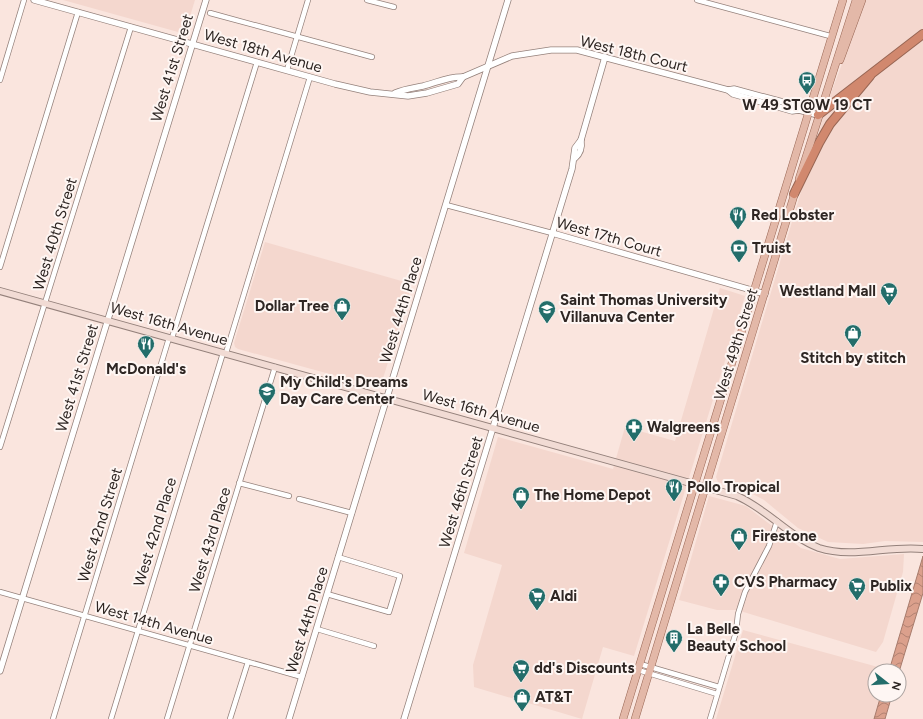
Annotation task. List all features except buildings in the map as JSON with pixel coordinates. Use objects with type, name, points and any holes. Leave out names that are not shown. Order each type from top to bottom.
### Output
[{"type":"highway","points":[[818,115],[923,34]]},
{"type":"highway","points":[[794,194],[830,124],[870,76]]},
{"type":"main road","name":"West 49th Street","points":[[623,719],[842,0]]},
{"type":"main road","name":"West 49th Street","points":[[635,719],[765,294],[825,91],[856,0]]},
{"type":"main road","points":[[825,91],[839,62],[862,0]]},
{"type":"main road","name":"West 16th Avenue","points":[[0,291],[706,487],[751,502],[796,536],[808,543],[830,551],[858,552],[922,549]]},
{"type":"main road","points":[[729,412],[726,403],[734,377],[730,369]]},
{"type":"street","points":[[0,80],[24,0]]},
{"type":"street","name":"West 18th Avenue","points":[[34,0],[53,3],[78,12],[131,27],[310,77],[370,92],[394,93],[455,76],[463,77],[488,66]]},
{"type":"street","name":"West 41st Street","points":[[0,671],[206,0]]},
{"type":"street","points":[[287,70],[308,0]]},
{"type":"street","points":[[367,0],[394,8]]},
{"type":"street","name":"West 44th Place","points":[[289,719],[508,0]]},
{"type":"street","points":[[697,0],[830,36]]},
{"type":"street","points":[[0,267],[78,12]]},
{"type":"street","points":[[210,13],[372,57]]},
{"type":"street","name":"West 40th Street","points":[[0,447],[131,27]]},
{"type":"street","name":"West 18th Court","points":[[488,66],[512,56],[551,50],[577,50],[728,90],[733,94],[792,111],[799,110],[818,115]]},
{"type":"street","name":"West 46th Street","points":[[404,719],[575,158],[578,155],[605,57]]},
{"type":"street","name":"West 42nd Street","points":[[53,719],[257,62]]},
{"type":"street","name":"West 42nd Place","points":[[111,719],[310,77]]},
{"type":"street","name":"West 17th Court","points":[[446,205],[552,233],[765,294]]},
{"type":"street","name":"West 43rd Place","points":[[168,719],[275,367]]},
{"type":"street","points":[[239,483],[289,496]]},
{"type":"street","points":[[299,499],[352,513]]},
{"type":"street","points":[[710,719],[736,632],[738,614],[745,592],[769,546],[777,521]]},
{"type":"street","points":[[327,594],[389,612],[400,576],[338,557]]},
{"type":"street","name":"West 14th Avenue","points":[[0,592],[302,677]]},
{"type":"street","points":[[316,629],[374,646]]},
{"type":"street","points":[[230,719],[248,662]]},
{"type":"street","points":[[639,667],[717,694]]},
{"type":"street","points":[[649,671],[719,688]]},
{"type":"shaded area","points":[[63,0],[195,0],[187,26],[178,32]]},
{"type":"shaded area","points":[[866,0],[923,0],[923,542],[885,541],[863,544],[828,542],[798,528],[764,500],[745,490],[718,482],[716,477],[828,101]]},
{"type":"shaded area","points":[[265,242],[412,284],[381,385],[377,387],[235,347],[234,343]]},
{"type":"shaded area","points":[[720,288],[745,296],[634,656],[603,647],[582,719],[474,687],[473,665],[502,565],[464,553],[498,437],[613,469],[625,427],[675,441]]},
{"type":"shaded area","points":[[709,496],[746,506],[801,548],[840,559],[904,554],[903,572],[883,642],[876,652],[737,610],[717,610],[679,600]]},
{"type":"shaded area","points":[[743,630],[867,664],[867,703],[879,703],[874,719],[716,719]]},
{"type":"water","points":[[923,556],[923,593],[902,663],[891,663]]},
{"type":"water","points":[[879,703],[890,703],[885,719],[874,719]]},
{"type":"place","name":"W 49 ST@W 19 CT","points":[[807,95]]},
{"type":"place","name":"Red Lobster","points":[[738,230]]},
{"type":"place","name":"Truist","points":[[739,263]]},
{"type":"place","name":"Westland Mall","points":[[889,306]]},
{"type":"place","name":"Dollar Tree","points":[[342,321]]},
{"type":"place","name":"Saint Thomas University Villanuva Center","points":[[547,324]]},
{"type":"place","name":"Stitch by stitch","points":[[853,348]]},
{"type":"place","name":"McDonald's","points":[[146,359]]},
{"type":"place","name":"My Child's Dreams Day Care Center","points":[[267,406]]},
{"type":"place","name":"Walgreens","points":[[634,442]]},
{"type":"place","name":"Pollo Tropical","points":[[674,502]]},
{"type":"place","name":"The Home Depot","points":[[521,510]]},
{"type":"place","name":"Firestone","points":[[739,551]]},
{"type":"place","name":"CVS Pharmacy","points":[[721,597]]},
{"type":"place","name":"Publix","points":[[857,601]]},
{"type":"place","name":"Aldi","points":[[537,611]]},
{"type":"place","name":"La Belle Beauty School","points":[[674,653]]},
{"type":"place","name":"dd's Discounts","points":[[521,683]]},
{"type":"place","name":"AT&T","points":[[522,712]]}]
